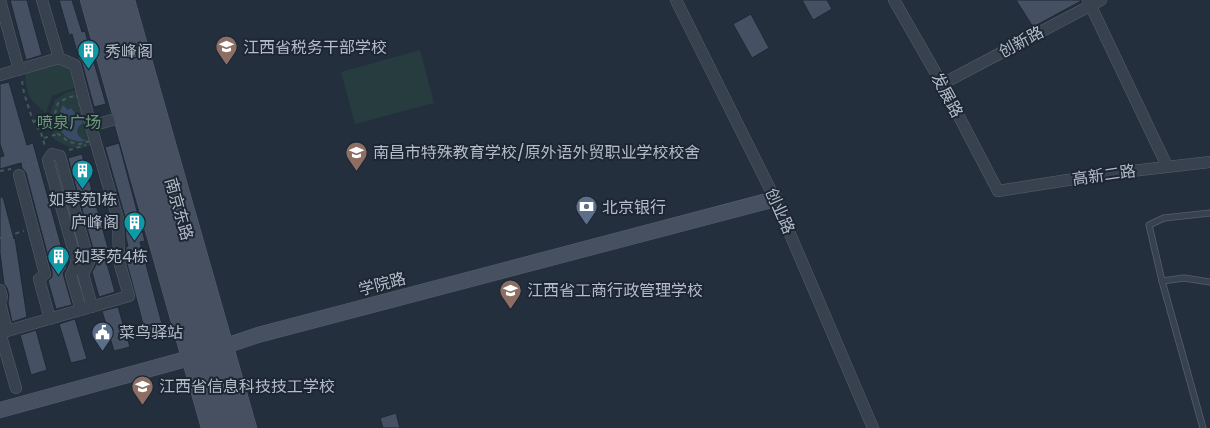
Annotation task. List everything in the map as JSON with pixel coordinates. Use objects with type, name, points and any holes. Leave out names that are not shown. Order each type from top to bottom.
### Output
[{"type":"street","points":[[0,0],[20,70]]},
{"type":"street","points":[[42,0],[59,58]]},
{"type":"street","points":[[88,0],[208,352],[249,428]]},
{"type":"street","name":"南京东路","points":[[100,0],[208,352],[235,428]]},
{"type":"street","name":"南京东路","points":[[114,0],[208,352],[224,428]]},
{"type":"street","points":[[127,0],[208,352],[209,428]]},
{"type":"street","name":"创业路","points":[[676,0],[775,199],[873,428]]},
{"type":"street","name":"发展路","points":[[894,0],[942,84],[998,191]]},
{"type":"street","points":[[1094,2],[1167,166]]},
{"type":"street","name":"创新路","points":[[942,84],[1094,2]]},
{"type":"street","points":[[0,75],[59,58],[75,65],[118,219],[119,261],[129,296],[2,332]]},
{"type":"street","points":[[91,126],[112,120]]},
{"type":"street","points":[[54,158],[88,262],[83,274],[86,308]]},
{"type":"street","name":"高新二路","points":[[998,191],[1106,174],[1210,162]]},
{"type":"street","points":[[19,175],[45,274],[39,279],[50,319]]},
{"type":"street","name":"学院路","points":[[0,410],[208,352],[258,334],[775,199]]},
{"type":"street","points":[[0,290],[2,297],[0,303],[2,332],[16,388]]},
{"type":"lane","points":[[1202,428],[1162,281],[1149,225],[1164,218],[1210,213]]},
{"type":"lane","points":[[1162,281],[1184,278],[1210,282]]},
{"type":"path","points":[[20,70],[24,93],[34,121],[54,158]]},
{"type":"path","points":[[77,95],[90,141],[80,144],[69,142],[58,134],[54,117],[58,103],[66,98],[77,95]]},
{"type":"path","points":[[34,121],[54,117]]},
{"type":"path","points":[[43,139],[58,134]]},
{"type":"path","points":[[19,175],[23,166],[54,158],[70,150],[96,142]]},
{"type":"green space","points":[[420,50],[434,103],[355,124],[341,72]]},
{"type":"green space","points":[[60,63],[71,68],[76,87],[52,96],[46,113],[32,100],[27,87],[25,73]]},
{"type":"green space","name":"喷泉广场","points":[[79,89],[95,144],[84,148],[74,148],[54,139],[49,117],[55,100],[65,93]]},
{"type":"water","points":[[63,105],[68,110],[71,108],[76,115],[79,113],[83,123],[77,131],[81,138],[87,141],[72,140],[62,132],[59,120]]},
{"type":"building","points":[[10,0],[27,0],[42,55],[26,60]]},
{"type":"building","name":"秀峰阁","points":[[59,0],[72,0],[82,32],[85,31],[106,104],[94,107],[82,63],[79,59],[72,34],[69,35]]},
{"type":"building","points":[[802,0],[827,0],[832,9],[813,20]]},
{"type":"building","points":[[1016,0],[1081,0],[1081,1],[1033,27]]},
{"type":"building","points":[[751,14],[769,48],[752,58],[733,24]]},
{"type":"building","points":[[9,82],[27,145],[33,143],[67,267],[63,273],[72,305],[56,309],[48,281],[52,277],[52,272],[26,173],[21,163],[0,169],[0,157],[4,156],[0,144],[0,84]]},
{"type":"building","name":"庐峰阁","points":[[119,143],[145,241],[140,242],[165,335],[147,339],[126,260],[126,247],[128,246],[125,217],[105,147]]},
{"type":"building","points":[[82,154],[111,259],[106,260],[115,292],[99,297],[92,272],[96,265],[96,260],[68,158]]},
{"type":"building","points":[[0,197],[3,197],[15,238],[27,317],[12,322],[8,303],[9,295],[4,284],[0,253]]},
{"type":"building","points":[[118,307],[130,347],[114,351],[102,311]]},
{"type":"building","points":[[75,319],[87,359],[71,363],[59,324]]},
{"type":"building","points":[[36,330],[47,370],[31,375],[20,335]]},
{"type":"building","points":[[396,413],[400,428],[383,428],[380,418]]},
{"type":"place","name":"江西省税务干部学校","points":[[227,66]]},
{"type":"place","name":"秀峰阁","points":[[89,70]]},
{"type":"place","name":"南昌市特殊教育学校/原外语外贸职业学校校舍","points":[[357,171]]},
{"type":"place","name":"如琴苑1栋","points":[[83,189]]},
{"type":"place","name":"北京银行","points":[[586,226]]},
{"type":"place","name":"庐峰阁","points":[[135,241]]},
{"type":"place","name":"如琴苑4栋","points":[[58,275]]},
{"type":"place","name":"江西省工商行政管理学校","points":[[511,309]]},
{"type":"place","name":"菜鸟驿站","points":[[103,351]]},
{"type":"place","name":"江西省信息科技技工学校","points":[[143,405]]}]
